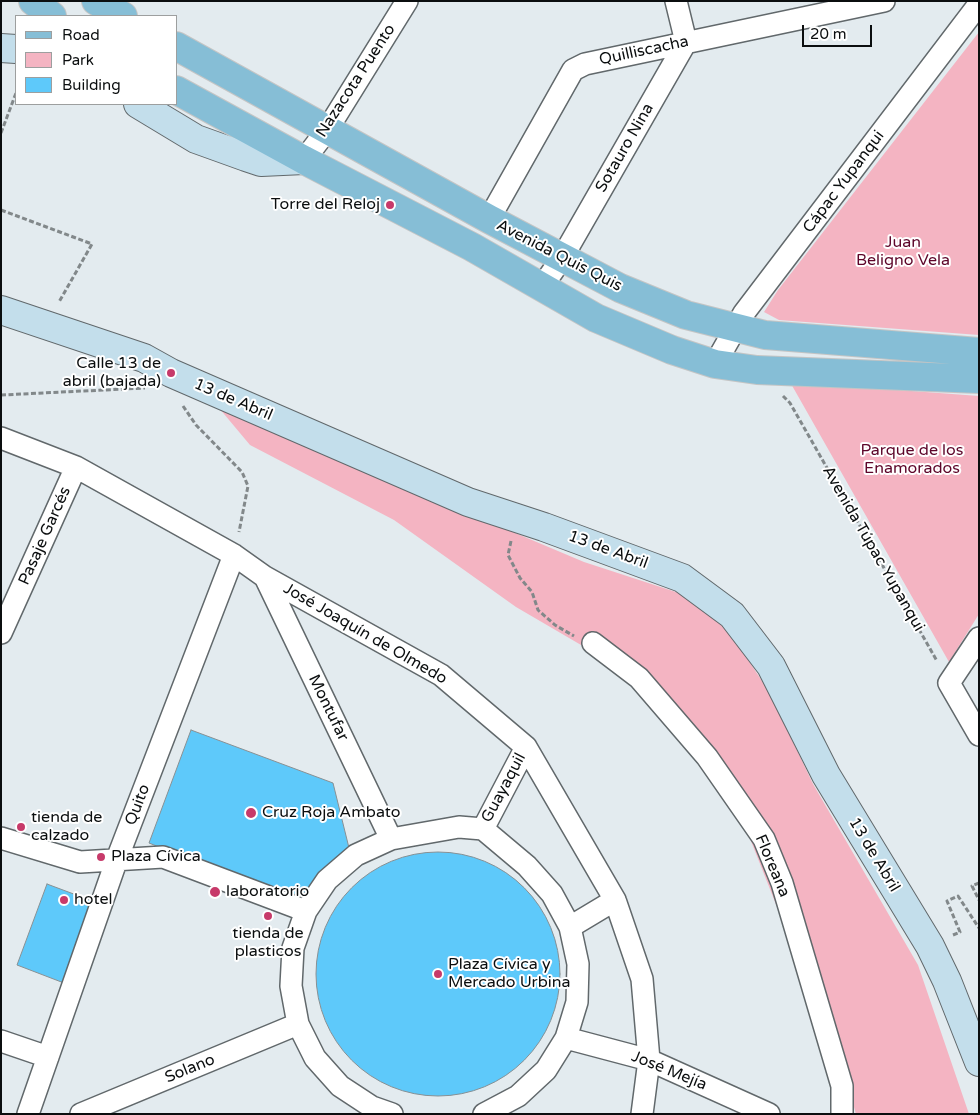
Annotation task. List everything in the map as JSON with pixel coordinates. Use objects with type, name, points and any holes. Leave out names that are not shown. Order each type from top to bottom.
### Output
[{"type":"main road","points":[[33,1],[51,15]]},
{"type":"main road","name":"Avenida Quis Quis","points":[[178,47],[488,219],[620,288],[686,315],[735,329],[765,335],[979,352]]},
{"type":"main road","name":"Avenida Quis Quis","points":[[178,91],[304,160],[472,247],[596,318],[672,350],[715,364],[757,370],[979,379]]},
{"type":"street","name":"Nazacota Puento","points":[[304,160],[327,130],[407,1]]},
{"type":"street","points":[[676,1],[686,42]]},
{"type":"street","name":"Quilliscacha","points":[[488,219],[573,70],[586,64],[884,1]]},
{"type":"street","name":"Cápac Yupanqui","points":[[715,364],[744,313],[979,4]]},
{"type":"street","name":"Sotauro Nina","points":[[541,288],[562,258],[686,42]]},
{"type":"street","points":[[1,48],[15,49]]},
{"type":"street","points":[[140,105],[196,139],[246,158],[261,162],[304,160]]},
{"type":"street","name":"13 de Abril","points":[[1,310],[144,358],[171,373],[468,502],[515,517],[682,578],[732,615],[771,666],[826,775],[930,946],[979,1062]]},
{"type":"street","name":"José Joaquín de Olmedo","points":[[1,438],[76,467],[234,555],[265,577],[442,675],[526,747],[615,900],[642,979],[650,1060],[642,1114]]},
{"type":"street","name":"Pasaje Garcés","points":[[1,633],[76,467]]},
{"type":"street","name":"Quito","points":[[28,1114],[117,859],[234,555]]},
{"type":"street","name":"Montufar","points":[[265,577],[391,839]]},
{"type":"street","points":[[979,638],[949,683],[979,735]]},
{"type":"street","name":"Floreana","points":[[593,644],[645,685],[706,757],[764,839],[782,884],[842,1086],[842,1114]]},
{"type":"street","name":"Guayaquil","points":[[483,829],[526,747]]},
{"type":"street","points":[[392,1114],[371,1110],[340,1086],[315,1058],[298,1024],[291,986],[293,948],[306,911],[327,880],[356,855],[391,839],[458,827],[483,829],[527,866],[552,894],[570,927],[578,964],[577,1002],[566,1038],[546,1070],[518,1096],[484,1114]]},
{"type":"street","points":[[1,838],[80,862],[163,857],[306,911]]},
{"type":"street","points":[[570,927],[615,900]]},
{"type":"street","name":"Solano","points":[[81,1114],[298,1024]]},
{"type":"street","name":"José Mejía","points":[[566,1038],[650,1060],[769,1114]]},
{"type":"street","points":[[1,1041],[48,1057]]},
{"type":"path","points":[[1,132],[15,96]]},
{"type":"path","points":[[1,210],[92,244],[67,292],[43,325]]},
{"type":"path","name":"Avenida Túpac Yupanqui","points":[[757,370],[790,403],[949,683]]},
{"type":"path","points":[[1,395],[138,390],[151,387],[171,373],[174,388],[180,402],[196,425],[242,472],[248,486],[234,555]]},
{"type":"path","points":[[515,517],[508,555],[520,578],[532,592],[538,610],[555,625],[593,644]]},
{"type":"path","points":[[979,883],[972,886],[979,900]]},
{"type":"path","points":[[930,946],[960,932],[948,901],[958,896],[979,928]]},
{"type":"green space","name":"Juan Beligno Vela","points":[[979,32],[979,335],[779,320],[764,312],[778,290]]},
{"type":"green space","name":"Parque de los Enamorados","points":[[790,382],[979,396],[979,614],[949,662]]},
{"type":"green space","points":[[219,408],[584,562],[682,594],[727,628],[770,693],[813,784],[918,965],[969,1114],[856,1114],[829,1019],[779,912],[749,836],[667,720],[617,666],[516,607],[394,520],[250,445]]},
{"type":"building","name":"Cruz Roja Ambato","points":[[191,730],[333,783],[350,852],[303,904],[149,843]]},
{"type":"building","name":"Plaza Cívica y Mercado Urbina","points":[[438,852],[462,855],[485,862],[506,873],[524,888],[539,906],[550,927],[557,950],[560,974],[557,998],[550,1021],[539,1042],[524,1060],[506,1075],[485,1086],[462,1093],[438,1096],[414,1093],[391,1086],[370,1075],[352,1060],[337,1042],[326,1021],[319,998],[316,974],[319,950],[326,927],[337,906],[352,888],[370,873],[391,862],[414,855]]},
{"type":"building","points":[[47,884],[95,902],[64,983],[17,965]]},
{"type":"place","name":"Torre del Reloj","points":[[390,205]]},
{"type":"place","name":"Calle 13 de abril (bajada)","points":[[171,373]]},
{"type":"place","name":"Cruz Roja Ambato","points":[[251,813]]},
{"type":"place","name":"tienda de calzado","points":[[21,827]]},
{"type":"place","name":"Plaza Cívica","points":[[101,857]]},
{"type":"place","name":"laboratorio","points":[[215,892]]},
{"type":"place","name":"hotel","points":[[64,900]]},
{"type":"place","name":"tienda de plasticos","points":[[268,916]]},
{"type":"place","name":"Plaza Cívica y Mercado Urbina","points":[[438,974]]}]
